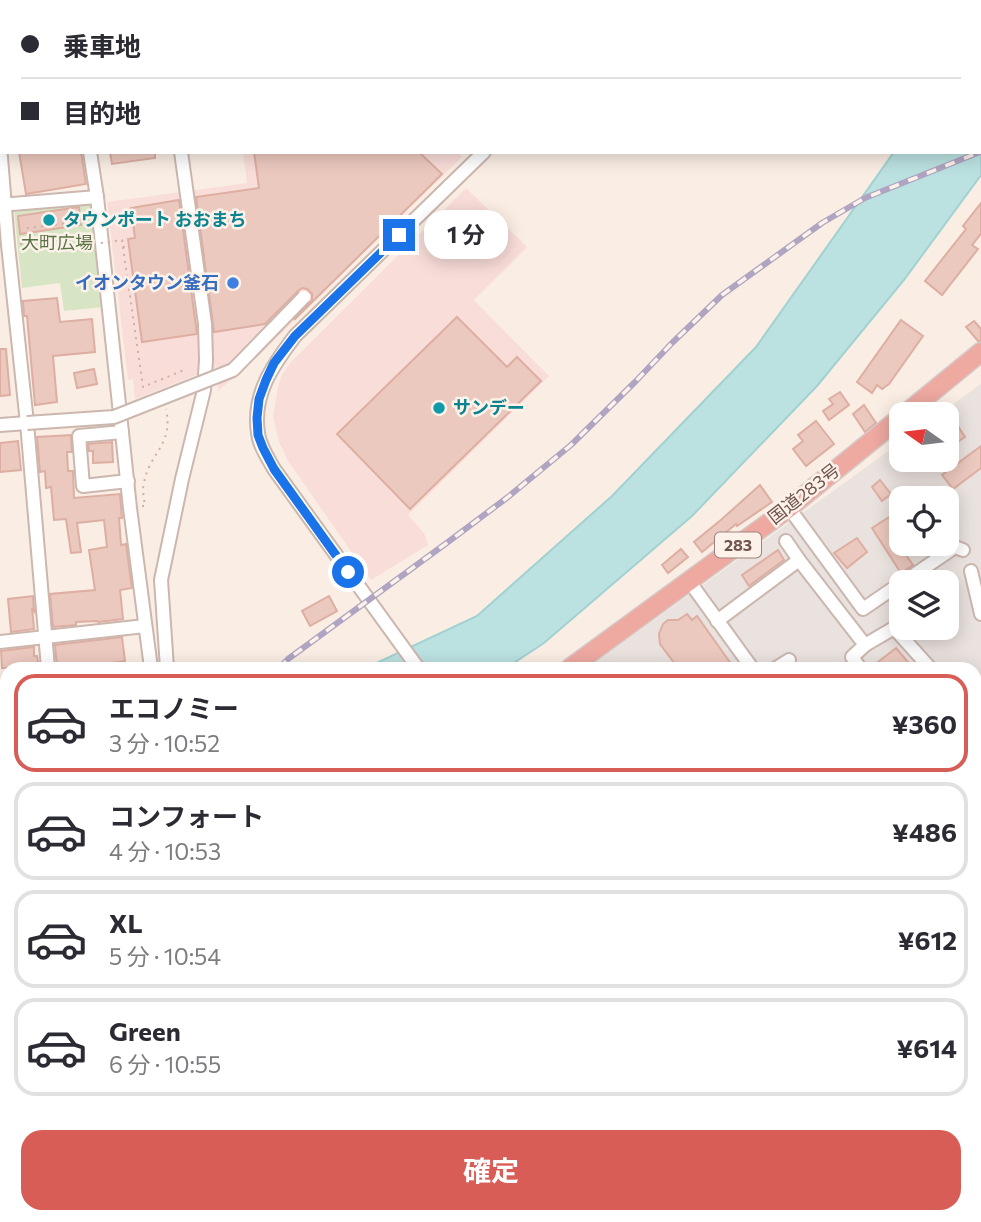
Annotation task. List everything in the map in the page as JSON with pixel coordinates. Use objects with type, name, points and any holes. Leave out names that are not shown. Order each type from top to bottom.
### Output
[{"type":"highway","name":"国道283号","points":[[920,402],[981,352]]},
{"type":"highway","name":"国道283号","points":[[578,662],[789,508],[889,427]]},
{"type":"street","points":[[0,154],[2,205],[27,423],[47,662]]},
{"type":"street","points":[[90,154],[150,662]]},
{"type":"street","points":[[167,662],[161,580],[204,390],[206,360],[205,324],[181,154]]},
{"type":"street","points":[[414,662],[274,469],[258,435],[259,399],[274,363],[295,336],[482,154]]},
{"type":"street","points":[[2,205],[97,197]]},
{"type":"street","points":[[0,425],[114,417],[233,370],[304,298]]},
{"type":"street","points":[[122,432],[79,436],[83,486],[128,481]]},
{"type":"street","points":[[789,508],[863,609],[889,592]]},
{"type":"street","points":[[786,541],[865,645]]},
{"type":"street","points":[[922,570],[956,547],[963,550]]},
{"type":"street","points":[[717,621],[799,561]]},
{"type":"street","points":[[971,571],[981,614]]},
{"type":"street","points":[[689,581],[748,662]]},
{"type":"street","points":[[0,642],[145,626]]},
{"type":"street","points":[[856,662],[852,657],[865,645],[894,628],[925,662]]},
{"type":"path","points":[[27,228],[91,221]]},
{"type":"path","points":[[8,245],[68,240],[80,246],[122,240],[142,387],[184,370]]},
{"type":"path","points":[[123,247],[128,246]]},
{"type":"path","points":[[143,491],[147,471],[166,439],[169,427],[167,411],[162,402]]},
{"type":"shaded area","name":"イオンタウン釜石","points":[[243,154],[459,154],[462,157],[258,356],[218,391],[219,366],[135,399],[133,379],[128,380],[107,202],[247,183]]},
{"type":"shaded area","points":[[466,188],[527,247],[474,300],[549,376],[408,515],[424,533],[428,545],[371,580],[288,461],[279,442],[273,416],[278,387],[291,362]]},
{"type":"shaded area","points":[[981,384],[981,662],[596,662],[889,451],[889,472],[959,472],[959,402],[956,402]]},
{"type":"green space","name":"大町広場","points":[[92,200],[104,307],[64,311],[60,283],[22,288],[14,209]]},
{"type":"water","points":[[893,154],[981,154],[981,175],[904,280],[817,386],[692,516],[544,643],[515,662],[379,662],[477,616],[612,496],[756,347]]},
{"type":"building","points":[[19,154],[81,154],[86,184],[26,194]]},
{"type":"building","points":[[110,154],[155,154],[155,158],[112,164]]},
{"type":"building","name":"イオンタウン釜石","points":[[254,154],[421,154],[442,174],[294,320],[312,300],[312,294],[307,289],[298,291],[265,324],[214,332],[196,197],[259,188]]},
{"type":"building","points":[[179,200],[197,334],[142,342],[128,239],[135,238],[131,208]]},
{"type":"building","points":[[981,203],[981,234],[972,245],[978,249],[942,295],[925,281],[966,229],[963,226]]},
{"type":"building","name":"タウンポート おおまち","points":[[79,207],[81,225],[20,234],[18,216]]},
{"type":"building","points":[[57,298],[60,322],[92,319],[95,352],[53,356],[57,402],[35,405],[27,316],[24,316],[23,301]]},
{"type":"building","name":"サンデー","points":[[457,317],[507,367],[517,357],[541,381],[410,509],[337,434]]},
{"type":"building","points":[[901,320],[923,336],[889,384],[882,389],[877,385],[872,393],[857,382]]},
{"type":"building","points":[[974,321],[981,329],[981,341],[966,327]]},
{"type":"building","points":[[0,349],[6,349],[10,395],[0,396]]},
{"type":"building","points":[[94,369],[97,384],[77,388],[74,373]]},
{"type":"building","points":[[840,392],[849,405],[829,420],[823,411],[833,404],[829,399]]},
{"type":"building","points":[[864,405],[876,423],[865,432],[853,414]]},
{"type":"building","points":[[816,421],[834,444],[806,466],[793,449],[803,441],[798,435]]},
{"type":"building","points":[[959,428],[965,437],[959,441]]},
{"type":"building","points":[[71,435],[72,452],[67,452],[68,471],[73,471],[74,498],[120,494],[121,545],[126,544],[132,588],[120,590],[123,619],[76,622],[76,625],[53,627],[50,594],[95,590],[89,550],[107,547],[104,520],[77,523],[81,552],[71,553],[66,519],[54,520],[51,487],[46,488],[45,471],[40,472],[37,437]]},
{"type":"building","points":[[18,441],[21,470],[0,472],[0,443]]},
{"type":"building","points":[[112,442],[113,462],[93,463],[93,451],[89,451],[88,444]]},
{"type":"building","points":[[981,446],[981,468],[957,486],[951,486],[942,475],[946,472],[959,472],[959,462]]},
{"type":"building","points":[[880,480],[889,496],[882,501],[872,487]]},
{"type":"building","points":[[760,485],[772,502],[737,526],[736,524],[702,552],[694,542]]},
{"type":"building","points":[[889,517],[889,554],[872,528]]},
{"type":"building","points":[[857,538],[867,552],[847,568],[834,553]]},
{"type":"building","points":[[681,549],[688,557],[668,573],[662,565]]},
{"type":"building","points":[[778,550],[784,560],[749,586],[742,575]]},
{"type":"building","points":[[890,556],[907,556],[913,565],[906,570],[899,570]]},
{"type":"building","points":[[33,596],[34,629],[11,632],[8,599]]},
{"type":"building","points":[[329,596],[337,611],[310,626],[302,611]]},
{"type":"building","points":[[687,614],[692,620],[697,616],[730,662],[674,662],[660,644],[659,634],[668,620],[678,620]]},
{"type":"building","points":[[122,637],[125,661],[56,662],[55,645]]},
{"type":"building","points":[[34,647],[34,656],[37,656],[38,662],[2,662],[1,651]]},
{"type":"building","points":[[896,648],[908,662],[878,662]]},
{"type":"railway","points":[[285,662],[508,497],[571,445],[722,295],[822,223],[865,198],[975,154]]},
{"type":"place","name":"タウンポート おおまち","points":[[49,220]]},
{"type":"place","name":"イオンタウン釜石","points":[[233,283]]},
{"type":"place","name":"サンデー","points":[[439,408]]},
{"type":"route","points":[[348,572],[274,469],[263,448],[258,435],[259,399],[274,363],[295,336],[399,235]]}]
